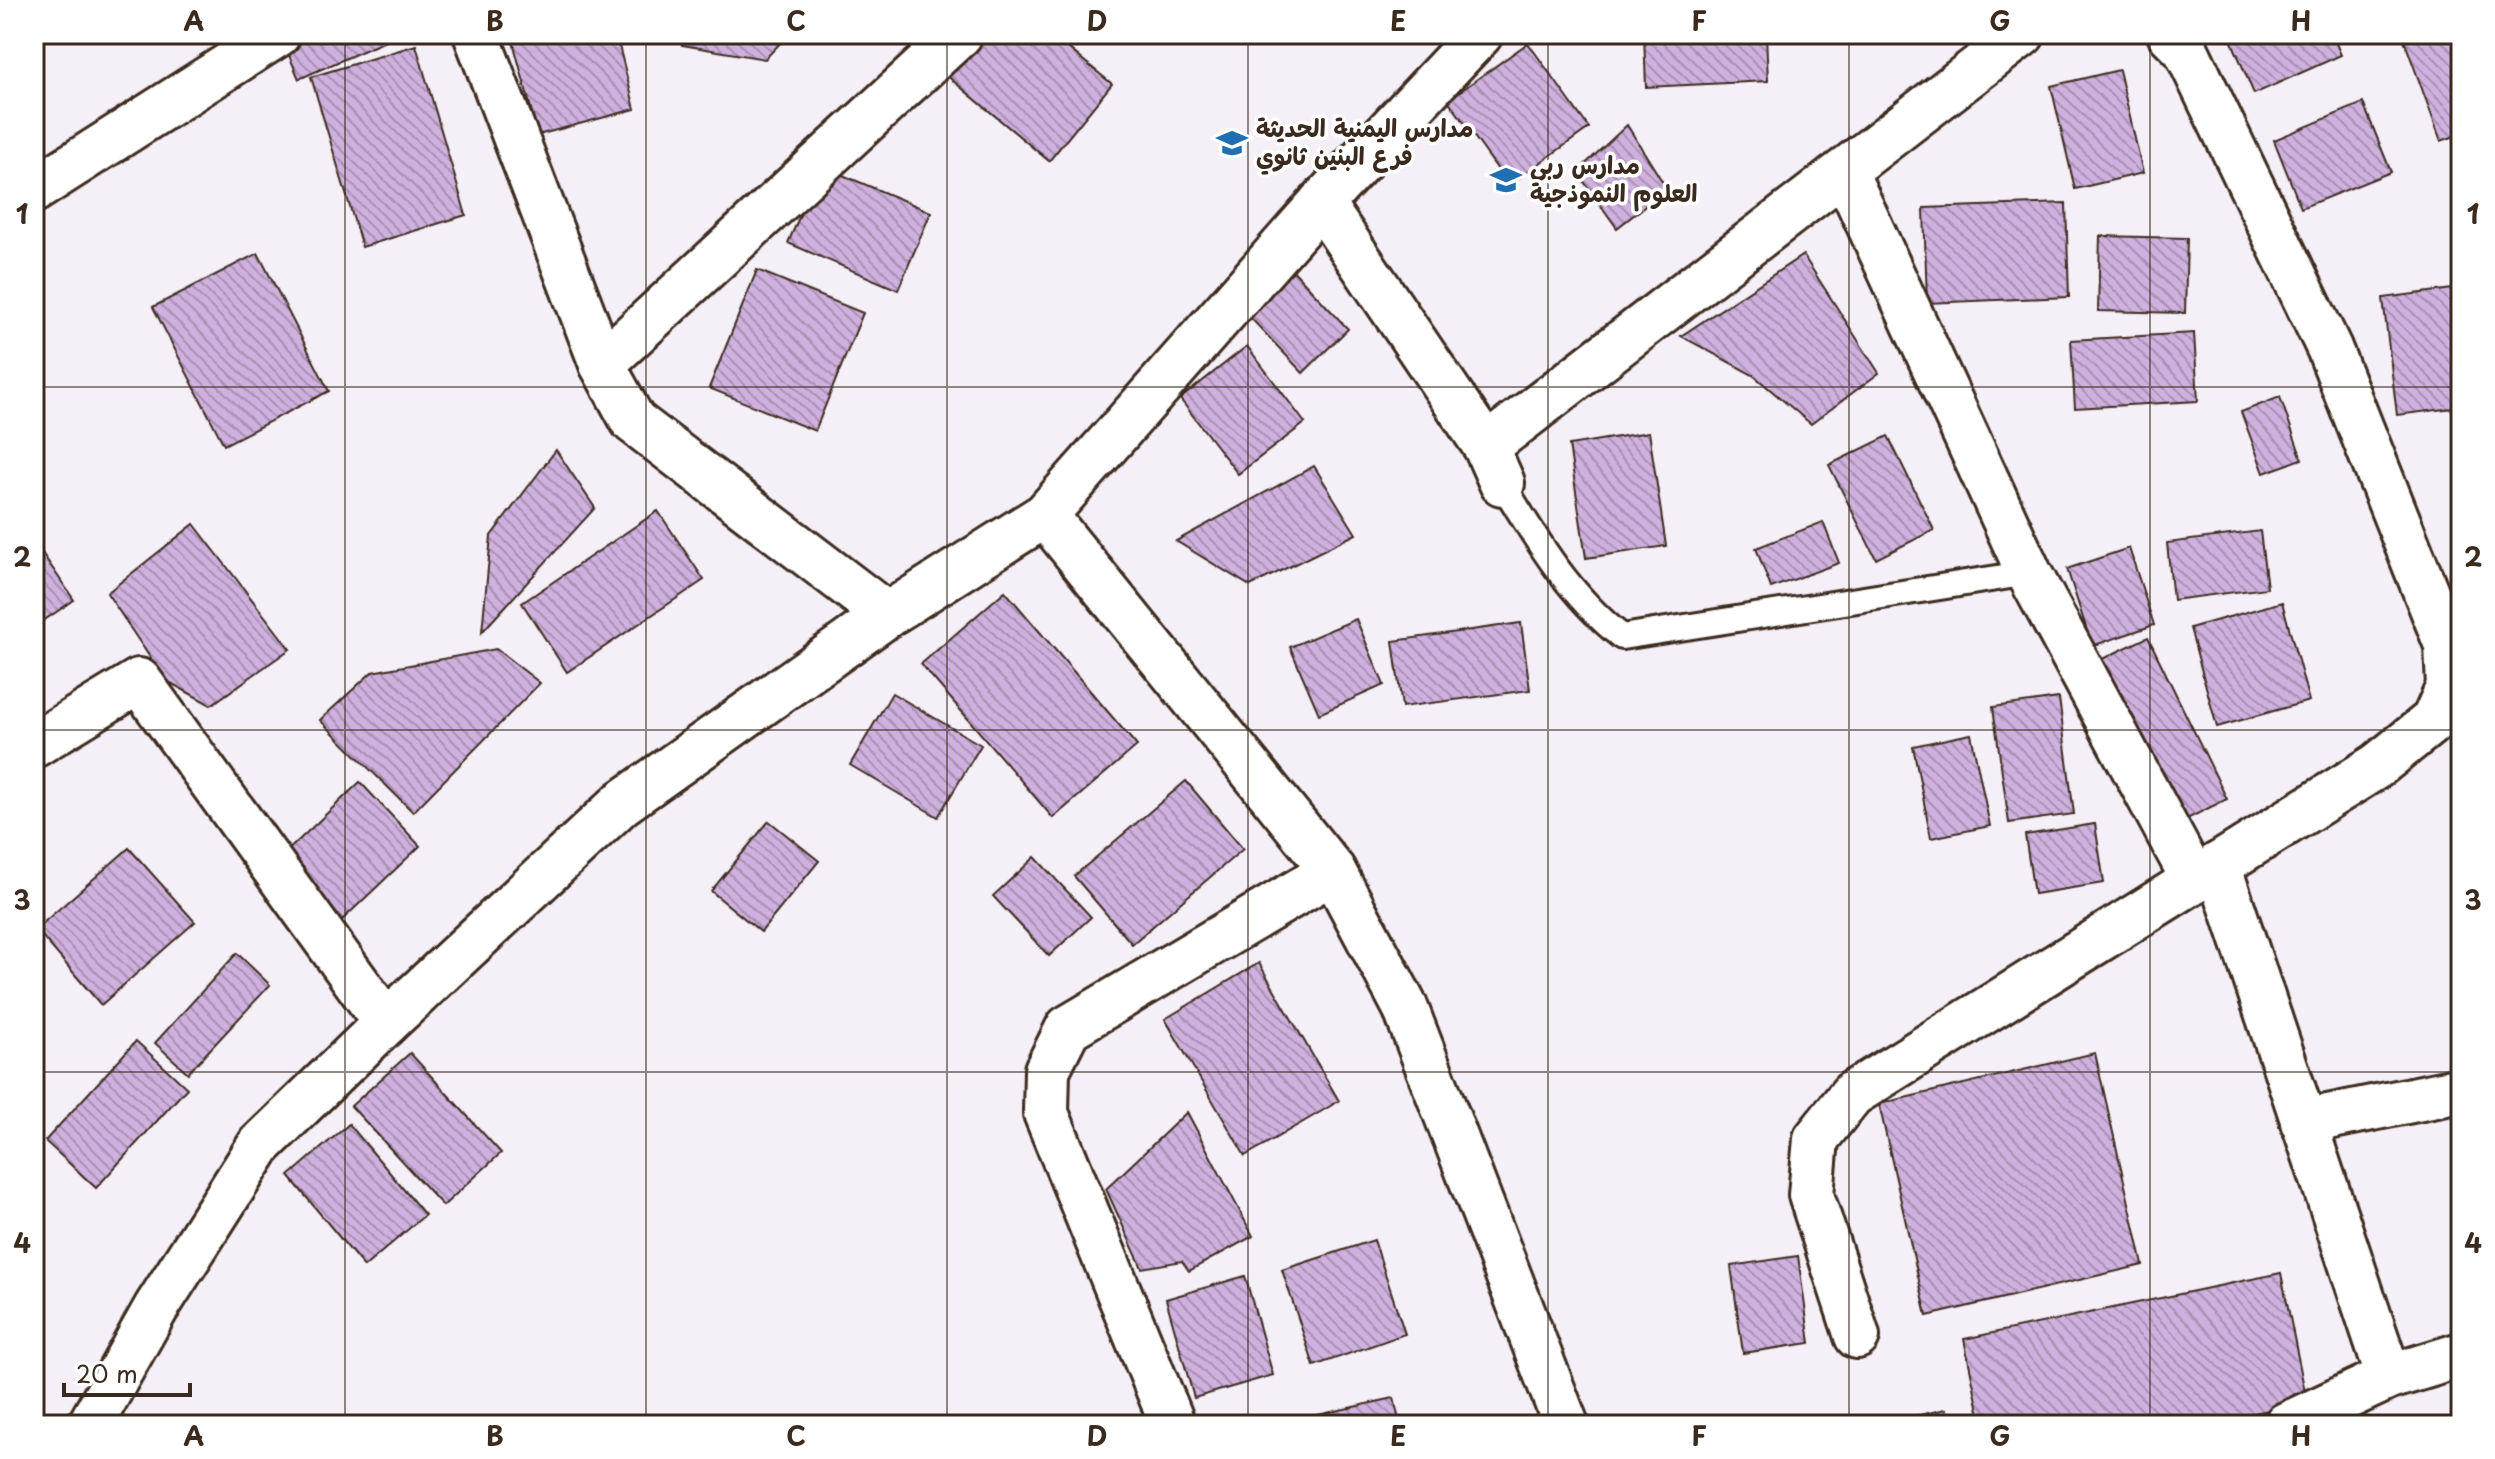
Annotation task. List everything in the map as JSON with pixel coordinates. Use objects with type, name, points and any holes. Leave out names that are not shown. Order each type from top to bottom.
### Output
[{"type":"street","points":[[34,190],[278,34]]},
{"type":"street","points":[[476,34],[602,364],[633,421],[887,615]]},
{"type":"street","points":[[602,364],[960,34]]},
{"type":"street","points":[[90,1425],[156,1308],[260,1145],[622,803],[887,615],[1045,515],[1321,203],[1480,34]]},
{"type":"street","points":[[1321,203],[1494,465],[1845,172],[2022,34]]},
{"type":"street","points":[[1857,1336],[1811,1195],[1816,1139],[1852,1094],[2377,766],[2434,720],[2449,686],[2447,645],[2329,348],[2186,50],[2170,34]]},
{"type":"street","points":[[1845,172],[2029,573],[2206,872],[2303,1122],[2389,1377]]},
{"type":"street","points":[[1045,515],[1333,871],[1405,1007],[1566,1425]]},
{"type":"street","points":[[34,745],[139,681],[386,1023]]},
{"type":"street","points":[[1173,1425],[1046,1113],[1047,1070],[1068,1028],[1333,871]]},
{"type":"street","points":[[2303,1122],[2461,1090]]},
{"type":"street","points":[[2286,1425],[2389,1377],[2461,1355]]},
{"type":"lane","points":[[1494,465],[1548,558],[1598,618],[1622,637],[2029,573]]},
{"type":"building","points":[[280,34],[399,34],[399,35],[299,79]]},
{"type":"building","points":[[511,34],[616,34],[635,109],[538,135]]},
{"type":"building","points":[[685,34],[789,34],[765,59],[682,45]]},
{"type":"building","points":[[978,34],[1051,34],[1112,84],[1049,161],[945,74]]},
{"type":"building","points":[[1644,34],[1766,34],[1768,81],[1646,87]]},
{"type":"building","points":[[2236,34],[2332,34],[2341,55],[2254,94],[2230,37]]},
{"type":"building","points":[[2402,34],[2461,34],[2461,134],[2441,141]]},
{"type":"building","points":[[1528,43],[1589,128],[1509,185],[1448,100]]},
{"type":"building","points":[[416,45],[466,215],[362,247],[311,77]]},
{"type":"building","points":[[2119,70],[2143,173],[2075,189],[2051,86]]},
{"type":"building","points":[[2363,103],[2391,172],[2301,208],[2274,140]]},
{"type":"building","points":[[1627,125],[1667,189],[1617,228],[1577,172]]},
{"type":"building","points":[[821,166],[931,212],[898,290],[788,243]]},
{"type":"building","points":[[2066,203],[2069,297],[1927,303],[1924,208]]},
{"type":"building","points":[[2100,236],[2187,238],[2185,313],[2098,311]]},
{"type":"building","points":[[258,253],[329,391],[224,445],[153,307]]},
{"type":"building","points":[[1803,255],[1879,373],[1811,424],[1753,375],[1681,336]]},
{"type":"building","points":[[1288,265],[1348,329],[1303,373],[1242,309]]},
{"type":"building","points":[[757,270],[863,313],[815,431],[709,388]]},
{"type":"building","points":[[2461,288],[2461,407],[2397,415],[2383,298]]},
{"type":"building","points":[[2194,333],[2198,401],[2075,408],[2071,340]]},
{"type":"building","points":[[1247,346],[1305,423],[1238,474],[1180,399]]},
{"type":"building","points":[[2280,397],[2302,459],[2264,473],[2241,412]]},
{"type":"building","points":[[1649,432],[1666,546],[1586,558],[1569,445]]},
{"type":"building","points":[[1888,436],[1934,530],[1876,559],[1829,465]]},
{"type":"building","points":[[556,450],[595,508],[482,632],[491,536]]},
{"type":"building","points":[[1314,466],[1356,534],[1250,586],[1176,541]]},
{"type":"building","points":[[658,511],[704,580],[567,672],[522,603]]},
{"type":"building","points":[[1823,522],[1839,563],[1771,588],[1756,548]]},
{"type":"building","points":[[194,524],[290,649],[211,705],[165,680],[107,593]]},
{"type":"building","points":[[2260,531],[2267,588],[2173,600],[2167,543]]},
{"type":"building","points":[[34,541],[74,600],[34,627]]},
{"type":"building","points":[[2129,548],[2154,625],[2092,646],[2067,569]]},
{"type":"building","points":[[1005,591],[1137,746],[1053,818],[921,664]]},
{"type":"building","points":[[2282,602],[2309,701],[2217,727],[2190,628]]},
{"type":"building","points":[[1356,619],[1384,685],[1319,714],[1290,647]]},
{"type":"building","points":[[1521,623],[1530,690],[1402,707],[1393,641]]},
{"type":"building","points":[[2148,637],[2227,799],[2177,824],[2098,661]]},
{"type":"building","points":[[496,649],[540,683],[413,812],[320,720],[372,672]]},
{"type":"building","points":[[892,693],[981,745],[938,817],[850,765]]},
{"type":"building","points":[[2059,698],[2074,814],[2009,823],[1993,707]]},
{"type":"building","points":[[1971,734],[1990,826],[1931,838],[1913,746]]},
{"type":"building","points":[[1186,781],[1243,849],[1132,944],[1074,876]]},
{"type":"building","points":[[360,782],[420,846],[341,921],[281,857]]},
{"type":"building","points":[[769,821],[819,861],[761,932],[711,891]]},
{"type":"building","points":[[2095,824],[2104,883],[2034,894],[2025,835]]},
{"type":"building","points":[[129,848],[195,922],[101,1005],[36,929]]},
{"type":"building","points":[[1035,857],[1091,917],[1049,956],[993,896]]},
{"type":"building","points":[[237,953],[270,985],[188,1073],[155,1043]]},
{"type":"building","points":[[1259,963],[1339,1101],[1245,1156],[1165,1019]]},
{"type":"building","points":[[136,1041],[187,1088],[96,1188],[45,1141]]},
{"type":"building","points":[[410,1053],[501,1153],[443,1206],[351,1106]]},
{"type":"building","points":[[2095,1053],[2143,1265],[1927,1316],[1879,1104]]},
{"type":"building","points":[[1187,1112],[1253,1236],[1189,1271],[1182,1261],[1142,1268],[1106,1189]]},
{"type":"building","points":[[349,1124],[425,1215],[364,1267],[289,1176]]},
{"type":"building","points":[[1374,1240],[1405,1334],[1314,1366],[1282,1270]]},
{"type":"building","points":[[1798,1256],[1810,1343],[1743,1353],[1731,1266]]},
{"type":"building","points":[[2281,1273],[2307,1402],[2198,1425],[1982,1425],[1964,1339]]},
{"type":"building","points":[[1245,1276],[1273,1375],[1194,1398],[1166,1299]]},
{"type":"building","points":[[1394,1398],[1400,1425],[1277,1425],[1277,1424]]},
{"type":"building","points":[[1946,1409],[1950,1425],[1876,1425]]},
{"type":"place","name":"مدارس اليمنية الحديثة فرع البنين ثانوي","points":[[1232,143]]},
{"type":"place","name":"مدارس ربى العلوم النموذجية","points":[[1506,180]]}]
